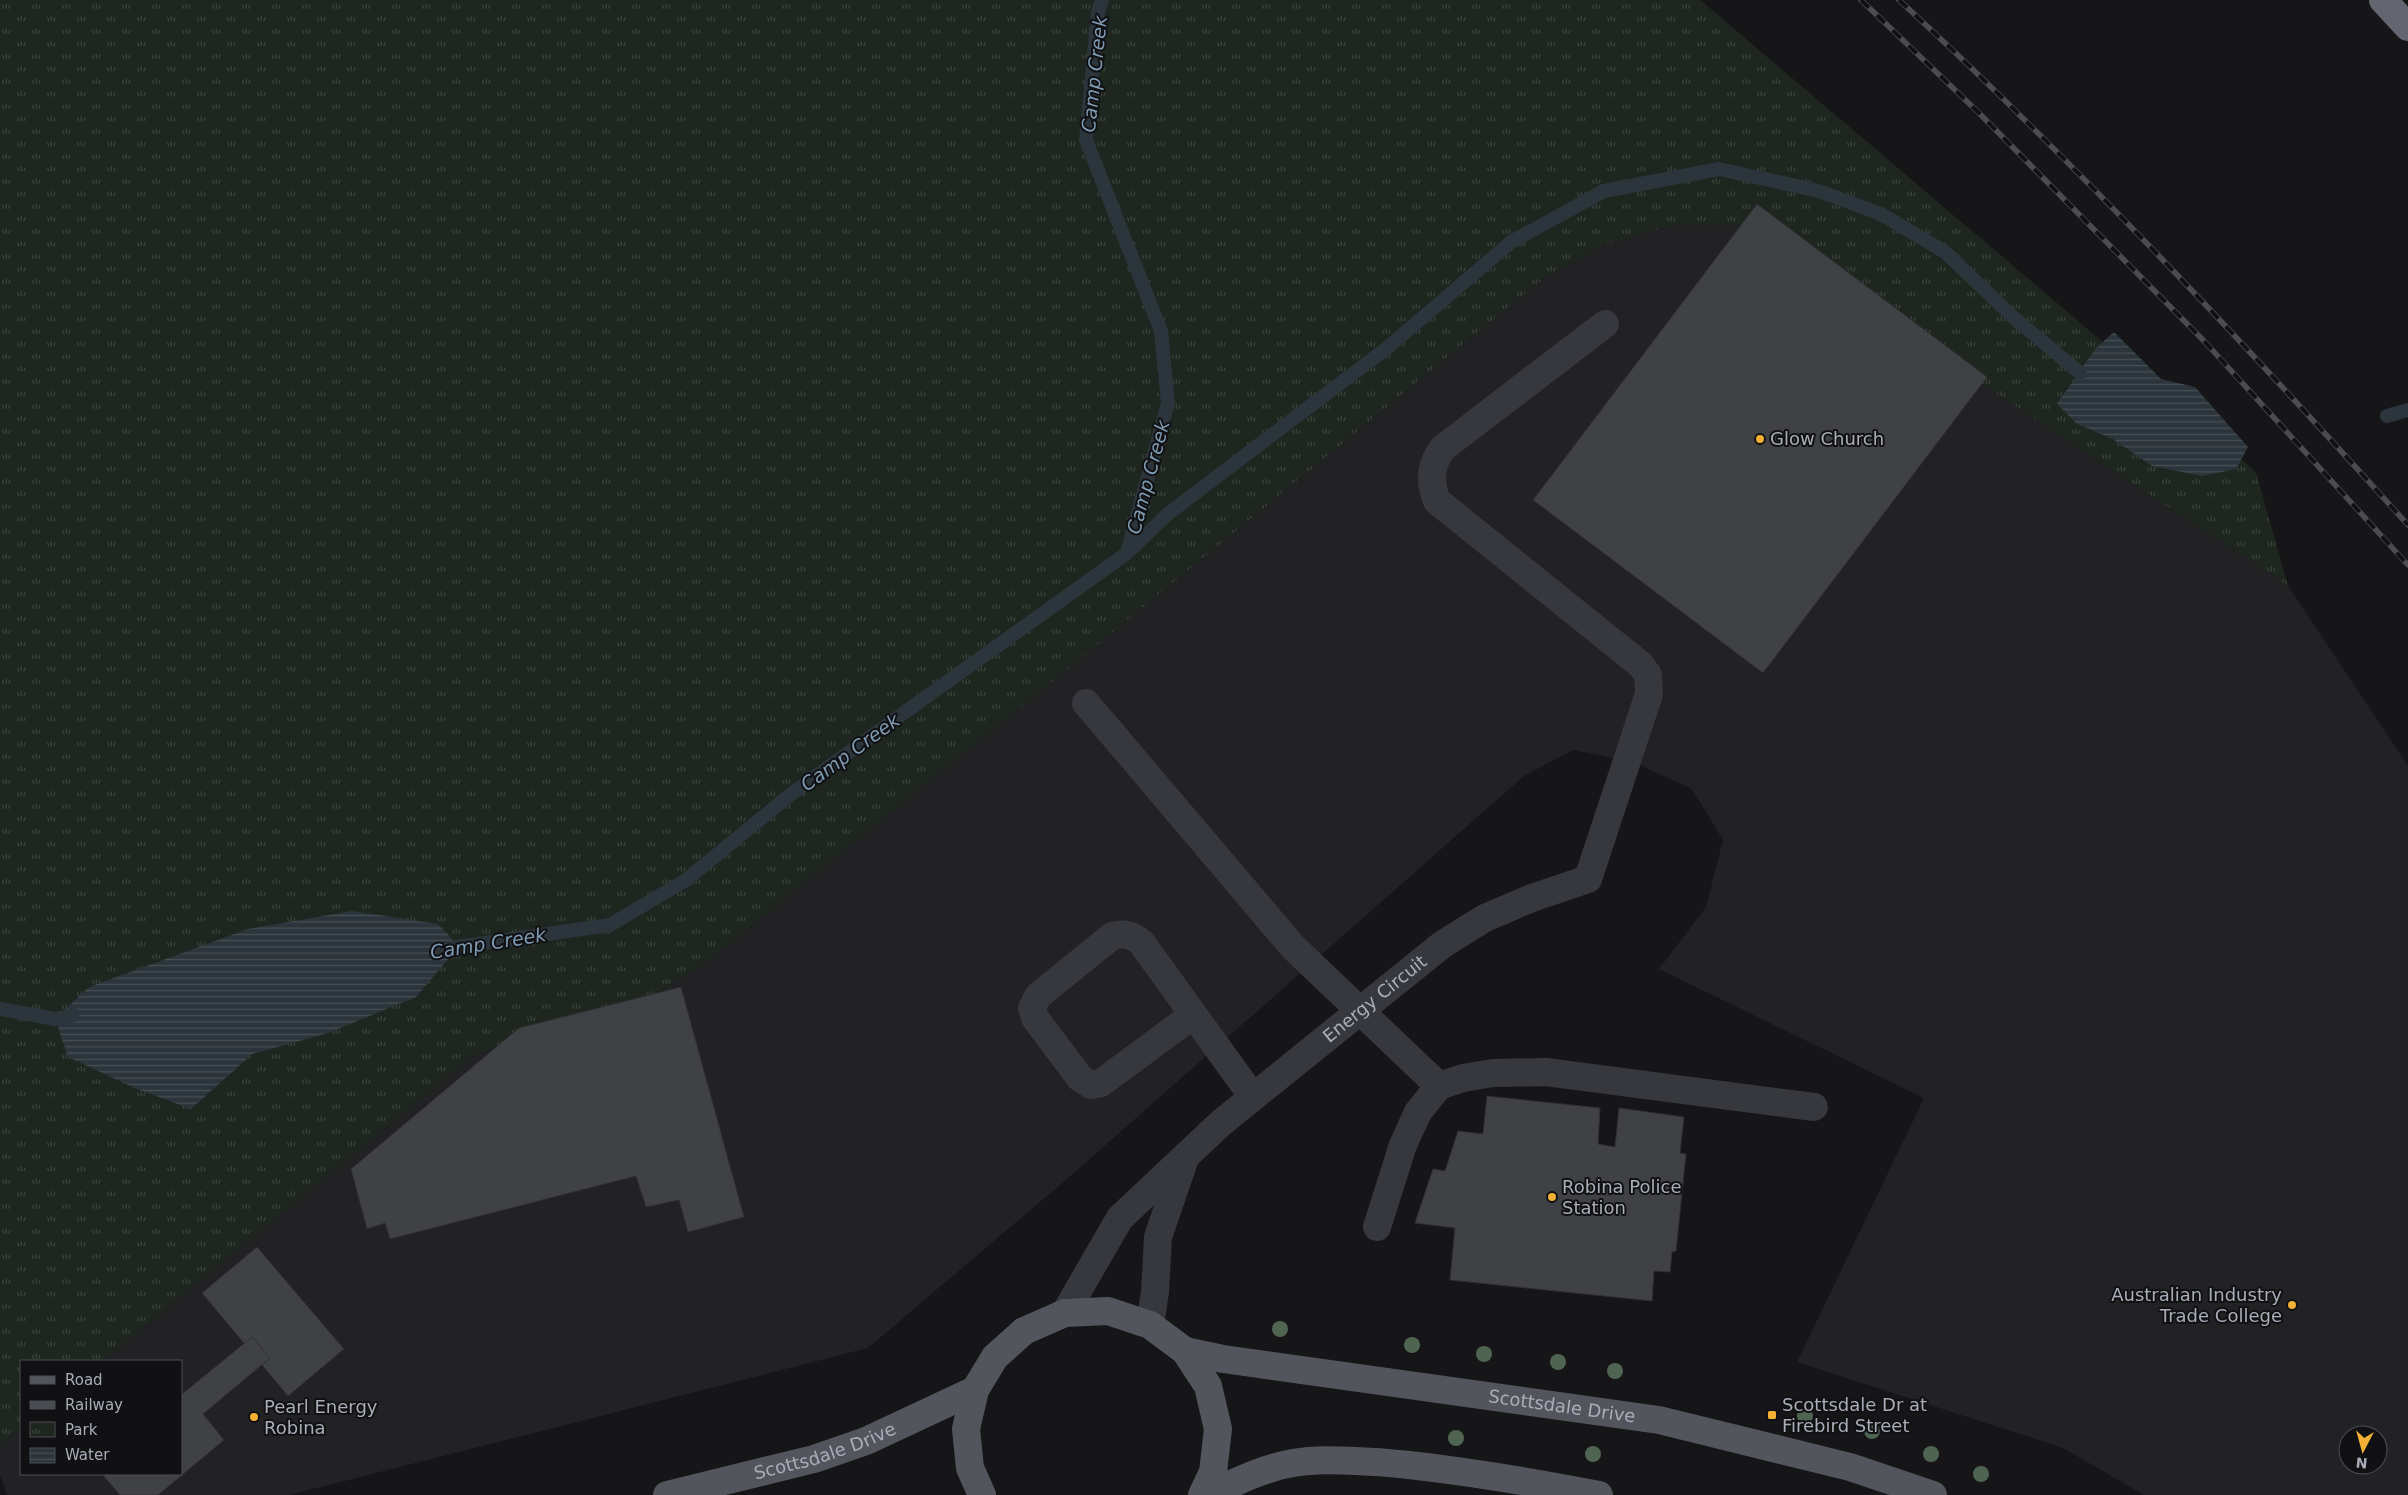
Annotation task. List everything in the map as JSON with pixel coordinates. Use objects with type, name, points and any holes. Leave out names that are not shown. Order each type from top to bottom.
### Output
[{"type":"highway","points":[[2383,0],[2408,27]]},
{"type":"main road","points":[[982,1495],[970,1468],[966,1429],[975,1390],[995,1357],[1024,1331],[1065,1314],[1108,1311],[1150,1325],[1185,1351],[1208,1386],[1218,1429],[1213,1472],[1202,1495]]},
{"type":"main road","name":"Scottsdale Drive","points":[[1185,1351],[1223,1359],[1659,1420],[1850,1466],[1933,1495]]},
{"type":"main road","name":"Scottsdale Drive","points":[[667,1495],[814,1458],[858,1444],[913,1421],[975,1390]]},
{"type":"main road","points":[[1207,1495],[1254,1475],[1292,1463],[1328,1459],[1410,1465],[1522,1480],[1599,1495]]},
{"type":"street","name":"Energy Circuit","points":[[1065,1314],[1120,1218],[1221,1123],[1443,944],[1485,918],[1532,898],[1588,879],[1649,694],[1648,675],[1641,665],[1437,501],[1431,475],[1434,459],[1443,448],[1605,324]]},
{"type":"street","points":[[1086,703],[1293,947],[1358,1011],[1439,1086]]},
{"type":"street","points":[[1193,1015],[1101,1083],[1092,1085],[1080,1078],[1035,1018],[1032,1008],[1038,996],[1112,936],[1123,933],[1132,935],[1141,942],[1253,1097]]},
{"type":"street","points":[[1377,1227],[1403,1145],[1418,1112],[1439,1086],[1463,1078],[1493,1073],[1546,1072],[1814,1107]]},
{"type":"street","name":"Energy Circuit","points":[[1150,1325],[1155,1292],[1158,1237],[1185,1157]]},
{"type":"shaded area","points":[[1675,225],[1743,226],[2288,586],[2408,766],[2408,1495],[2144,1495],[2063,1448],[1797,1362],[1924,1098],[1659,969],[1706,907],[1723,840],[1692,789],[1633,762],[1573,750],[1524,776],[1067,1179],[868,1348],[289,1495],[7,1495],[0,1475],[0,1446],[20,1430],[20,1475],[182,1475],[182,1360],[104,1360],[475,1055],[626,1012],[707,962],[1051,683],[1544,278],[1606,244]]},
{"type":"green space","points":[[0,0],[1700,0],[2256,472],[2288,586],[1743,226],[1675,225],[1606,244],[1544,278],[1051,683],[707,962],[626,1012],[475,1055],[104,1360],[20,1360],[20,1430],[0,1446]]},
{"type":"water","points":[[2114,332],[2161,379],[2195,387],[2248,447],[2236,469],[2202,476],[2152,466],[2113,439],[2077,424],[2057,404],[2096,348]]},
{"type":"water","points":[[352,911],[438,924],[459,946],[416,997],[328,1033],[252,1054],[191,1109],[137,1089],[68,1057],[55,1019],[89,987],[248,929]]},
{"type":"building","name":"Glow Church","points":[[1757,204],[1987,377],[1763,673],[1533,500]]},
{"type":"building","points":[[681,987],[744,1217],[688,1232],[679,1200],[646,1207],[636,1176],[390,1239],[385,1223],[367,1229],[351,1169],[519,1028]]},
{"type":"building","name":"Robina Police Station","points":[[1487,1096],[1600,1108],[1598,1144],[1615,1147],[1619,1108],[1684,1117],[1680,1153],[1686,1154],[1676,1251],[1672,1252],[1670,1272],[1654,1271],[1652,1301],[1450,1280],[1455,1228],[1415,1223],[1433,1169],[1445,1171],[1458,1131],[1483,1134]]},
{"type":"building","points":[[257,1247],[344,1349],[288,1396],[202,1293]]},
{"type":"building","points":[[252,1337],[270,1358],[203,1414],[224,1440],[182,1475],[182,1394]]},
{"type":"building","points":[[103,1475],[182,1475],[158,1495],[120,1495]]},
{"type":"waterway","name":"Camp Creek","points":[[442,949],[610,925],[686,880],[791,794],[1127,553],[1168,403],[1161,331],[1086,140],[1098,12],[1102,0]]},
{"type":"waterway","points":[[1127,553],[1169,513],[1387,348],[1511,242],[1604,191],[1719,169],[1819,191],[1881,214],[1945,252],[2014,318],[2080,373]]},
{"type":"waterway","points":[[2387,416],[2408,410]]},
{"type":"waterway","name":"Camp Creek","points":[[0,1009],[55,1019],[73,1015]]},
{"type":"railway","points":[[1861,0],[1978,112],[2205,342],[2408,565]]},
{"type":"railway","points":[[1899,0],[2031,126],[2160,256],[2408,525]]},
{"type":"place","name":"Glow Church","points":[[1760,439]]},
{"type":"place","name":"Robina Police Station","points":[[1552,1197]]},
{"type":"place","name":"Australian Industry Trade College","points":[[2292,1305]]},
{"type":"place","name":"Scottsdale Dr at Firebird Street","points":[[1772,1415]]},
{"type":"place","name":"Pearl Energy Robina","points":[[254,1417]]}]
